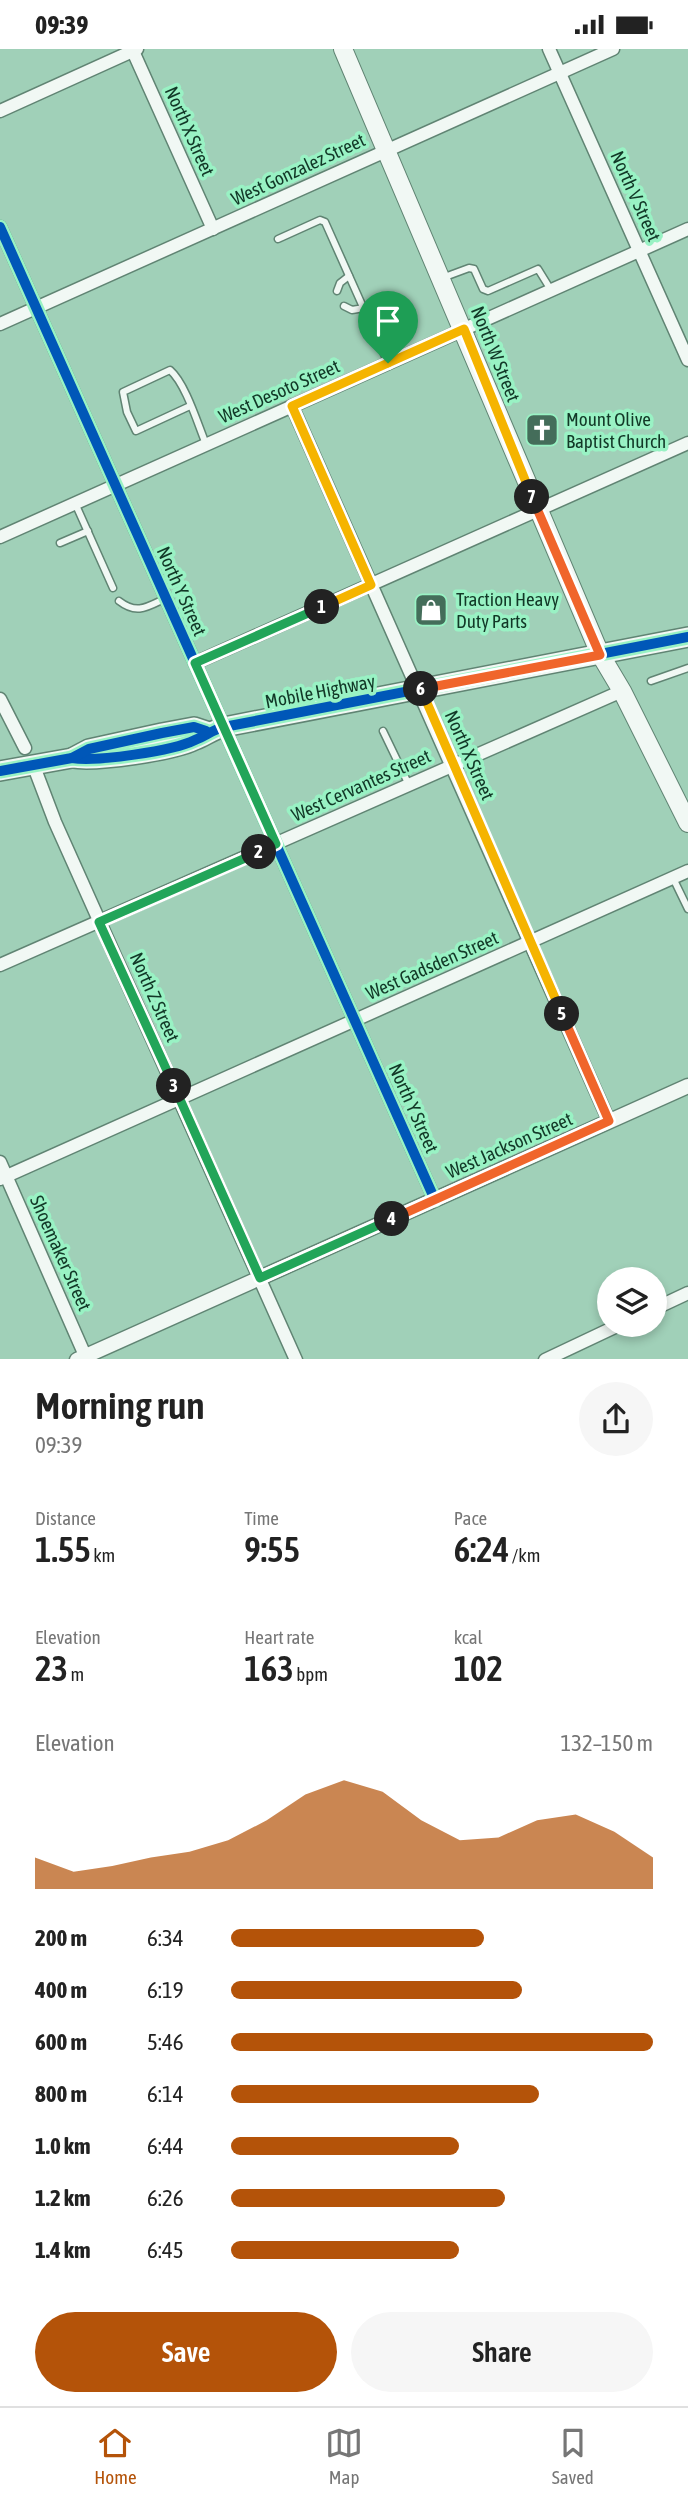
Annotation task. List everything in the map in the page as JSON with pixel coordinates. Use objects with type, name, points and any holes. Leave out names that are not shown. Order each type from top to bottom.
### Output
[{"type":"main road","name":"North W Street","points":[[343,49],[388,149],[600,655],[683,802],[688,823]]},
{"type":"main road","name":"Mobile Highway","points":[[0,771],[29,756],[72,758],[89,749],[162,733],[194,727],[215,729],[684,640]]},
{"type":"street","name":"North V Street","points":[[549,49],[688,360]]},
{"type":"street","name":"West Gonzalez Street","points":[[0,324],[613,49]]},
{"type":"street","points":[[0,111],[134,50]]},
{"type":"street","name":"North X Street","points":[[134,50],[213,229]]},
{"type":"street","name":"North Y Street","points":[[0,227],[195,663],[215,729],[276,844],[435,1200]]},
{"type":"street","name":"West Desoto Street","points":[[0,537],[688,229]]},
{"type":"street","name":"North X Street","points":[[292,406],[420,689],[609,1121]]},
{"type":"street","points":[[195,663],[688,443]]},
{"type":"street","name":"West Cervantes Street","points":[[0,965],[622,691]]},
{"type":"street","name":"North Z Street","points":[[0,699],[29,756],[99,922],[296,1359]]},
{"type":"street","name":"West Gadsden Street","points":[[3,1178],[688,871]]},
{"type":"street","name":"West Jackson Street","points":[[83,1358],[688,1086]]},
{"type":"street","name":"Shoemaker Street","points":[[0,1162],[3,1178],[83,1358]]},
{"type":"street","points":[[667,1303],[688,1293]]},
{"type":"street","points":[[547,1359],[597,1335]]},
{"type":"lane","points":[[278,239],[323,220],[388,363]]},
{"type":"lane","points":[[442,278],[469,268],[474,269],[483,289],[488,291],[538,269],[542,271],[551,290]]},
{"type":"lane","points":[[337,291],[340,283],[349,276]]},
{"type":"lane","points":[[344,306],[352,310],[364,308]]},
{"type":"lane","points":[[190,406],[136,431],[127,412],[123,392],[170,370],[190,406],[206,445]]},
{"type":"lane","points":[[75,503],[113,589]]},
{"type":"lane","points":[[60,543],[88,531]]},
{"type":"lane","points":[[119,601],[130,610],[138,610],[166,598]]},
{"type":"lane","points":[[651,681],[688,668]]},
{"type":"lane","points":[[383,731],[409,785]]},
{"type":"lane","points":[[673,878],[688,909]]},
{"type":"cycle path","points":[[0,227],[435,1200]]},
{"type":"cycle path","points":[[72,758],[116,757],[153,752],[184,744],[224,727],[688,637]]},
{"type":"cycle path","points":[[0,771],[72,758],[89,749],[162,733],[194,727],[206,731]]},
{"type":"place","name":"Mount Olive Baptist Church","points":[[542,430]]},
{"type":"place","name":"Traction Heavy Duty Parts","points":[[431,610]]},
{"type":"route","points":[[464,329],[537,510],[600,655],[420,689],[609,1121],[260,1278],[99,922],[276,844],[195,663],[371,585],[292,406],[388,363],[464,329]]}]
